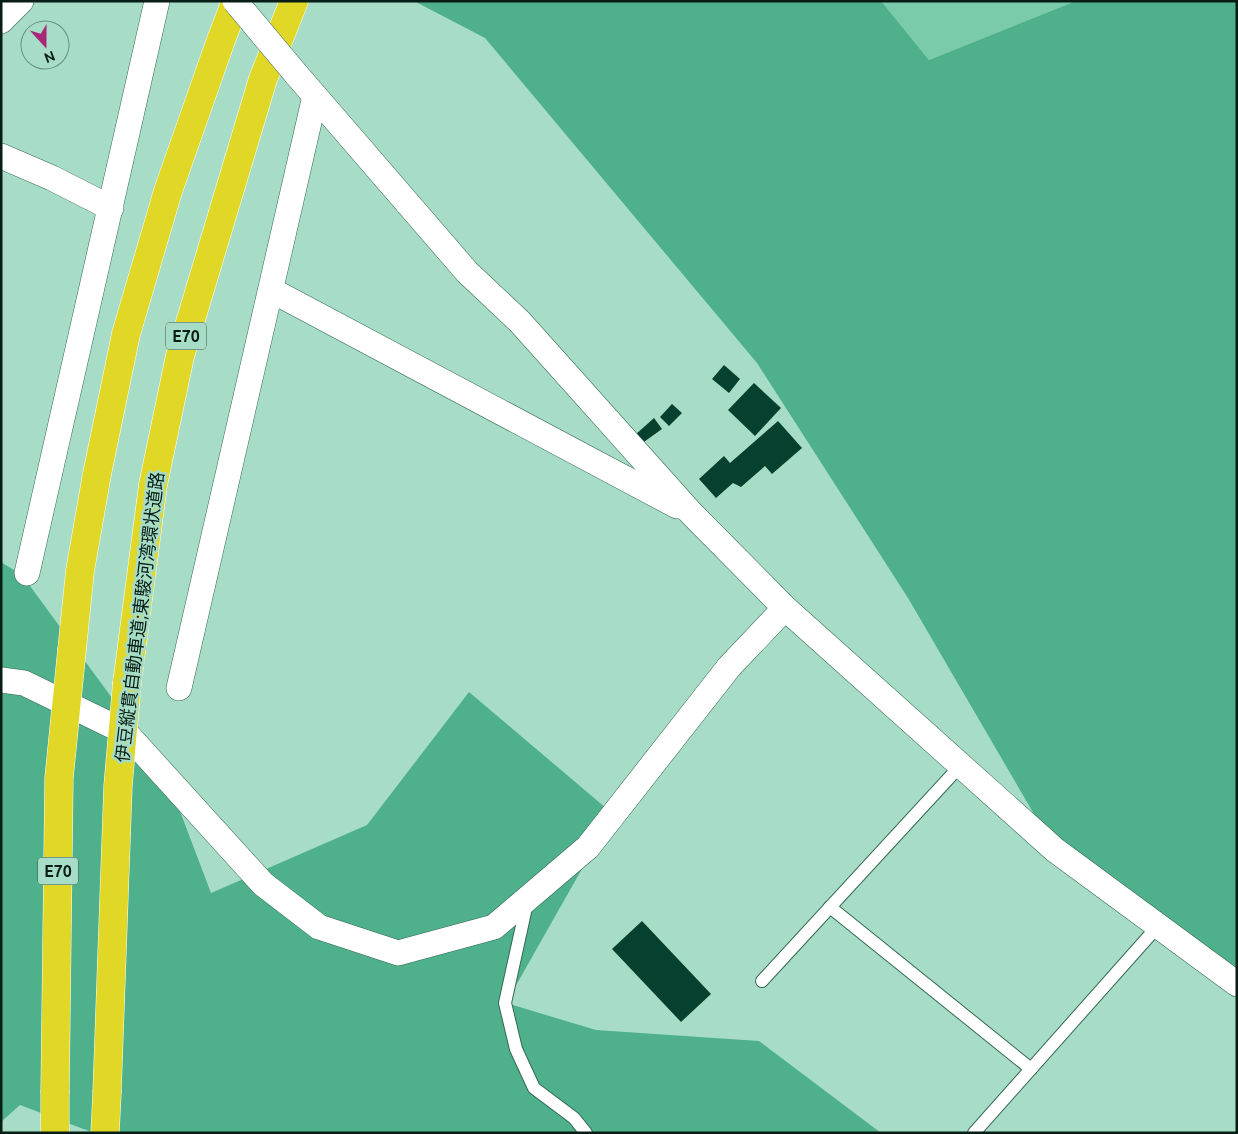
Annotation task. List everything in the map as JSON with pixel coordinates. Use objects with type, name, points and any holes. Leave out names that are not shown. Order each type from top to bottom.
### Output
[{"type":"highway","name":"E70","points":[[55,1133],[59,778],[82,561],[97,474],[126,334],[168,191],[236,1]]},
{"type":"highway","name":"伊豆縦貫自動車道;東駿河湾環状道路","points":[[105,1133],[118,786],[127,683],[153,485],[180,356],[226,198],[263,79],[294,1]]},
{"type":"street","points":[[1,21],[21,1]]},
{"type":"street","points":[[27,573],[157,1]]},
{"type":"street","points":[[236,1],[296,74],[467,272],[520,322],[691,513],[785,608],[1055,850],[1237,984]]},
{"type":"street","points":[[180,688],[315,96]]},
{"type":"street","points":[[1,156],[52,178],[111,208]]},
{"type":"street","points":[[271,290],[691,513]]},
{"type":"street","points":[[1,680],[24,683],[125,732],[263,884],[319,927],[398,952],[494,927],[588,847],[729,667],[785,608]]},
{"type":"lane","points":[[762,981],[961,765]]},
{"type":"lane","points":[[528,898],[506,1003],[516,1049],[534,1088],[574,1118],[586,1133]]},
{"type":"lane","points":[[830,907],[1030,1069]]},
{"type":"lane","points":[[974,1133],[1158,926]]},
{"type":"green space","points":[[414,1],[881,1],[929,60],[1076,1],[1237,1],[1237,974],[1055,850],[908,598],[757,363],[485,38]]},
{"type":"green space","points":[[881,1],[1076,1],[929,60]]},
{"type":"green space","points":[[1,562],[22,575],[164,769],[211,893],[367,825],[469,692],[613,814],[506,1003],[596,1030],[759,1041],[881,1133],[94,1133],[20,1105],[1,1122]]},
{"type":"building","points":[[724,365],[740,379],[729,393],[712,379]]},
{"type":"building","points":[[754,383],[781,408],[755,436],[728,410]]},
{"type":"building","points":[[672,404],[682,413],[669,426],[660,417]]},
{"type":"building","points":[[654,418],[662,429],[641,444],[635,435]]},
{"type":"building","points":[[778,421],[802,448],[772,474],[765,466],[741,487],[733,483],[716,498],[699,479],[724,456],[730,463]]},
{"type":"building","points":[[642,921],[711,994],[681,1022],[612,949]]}]
